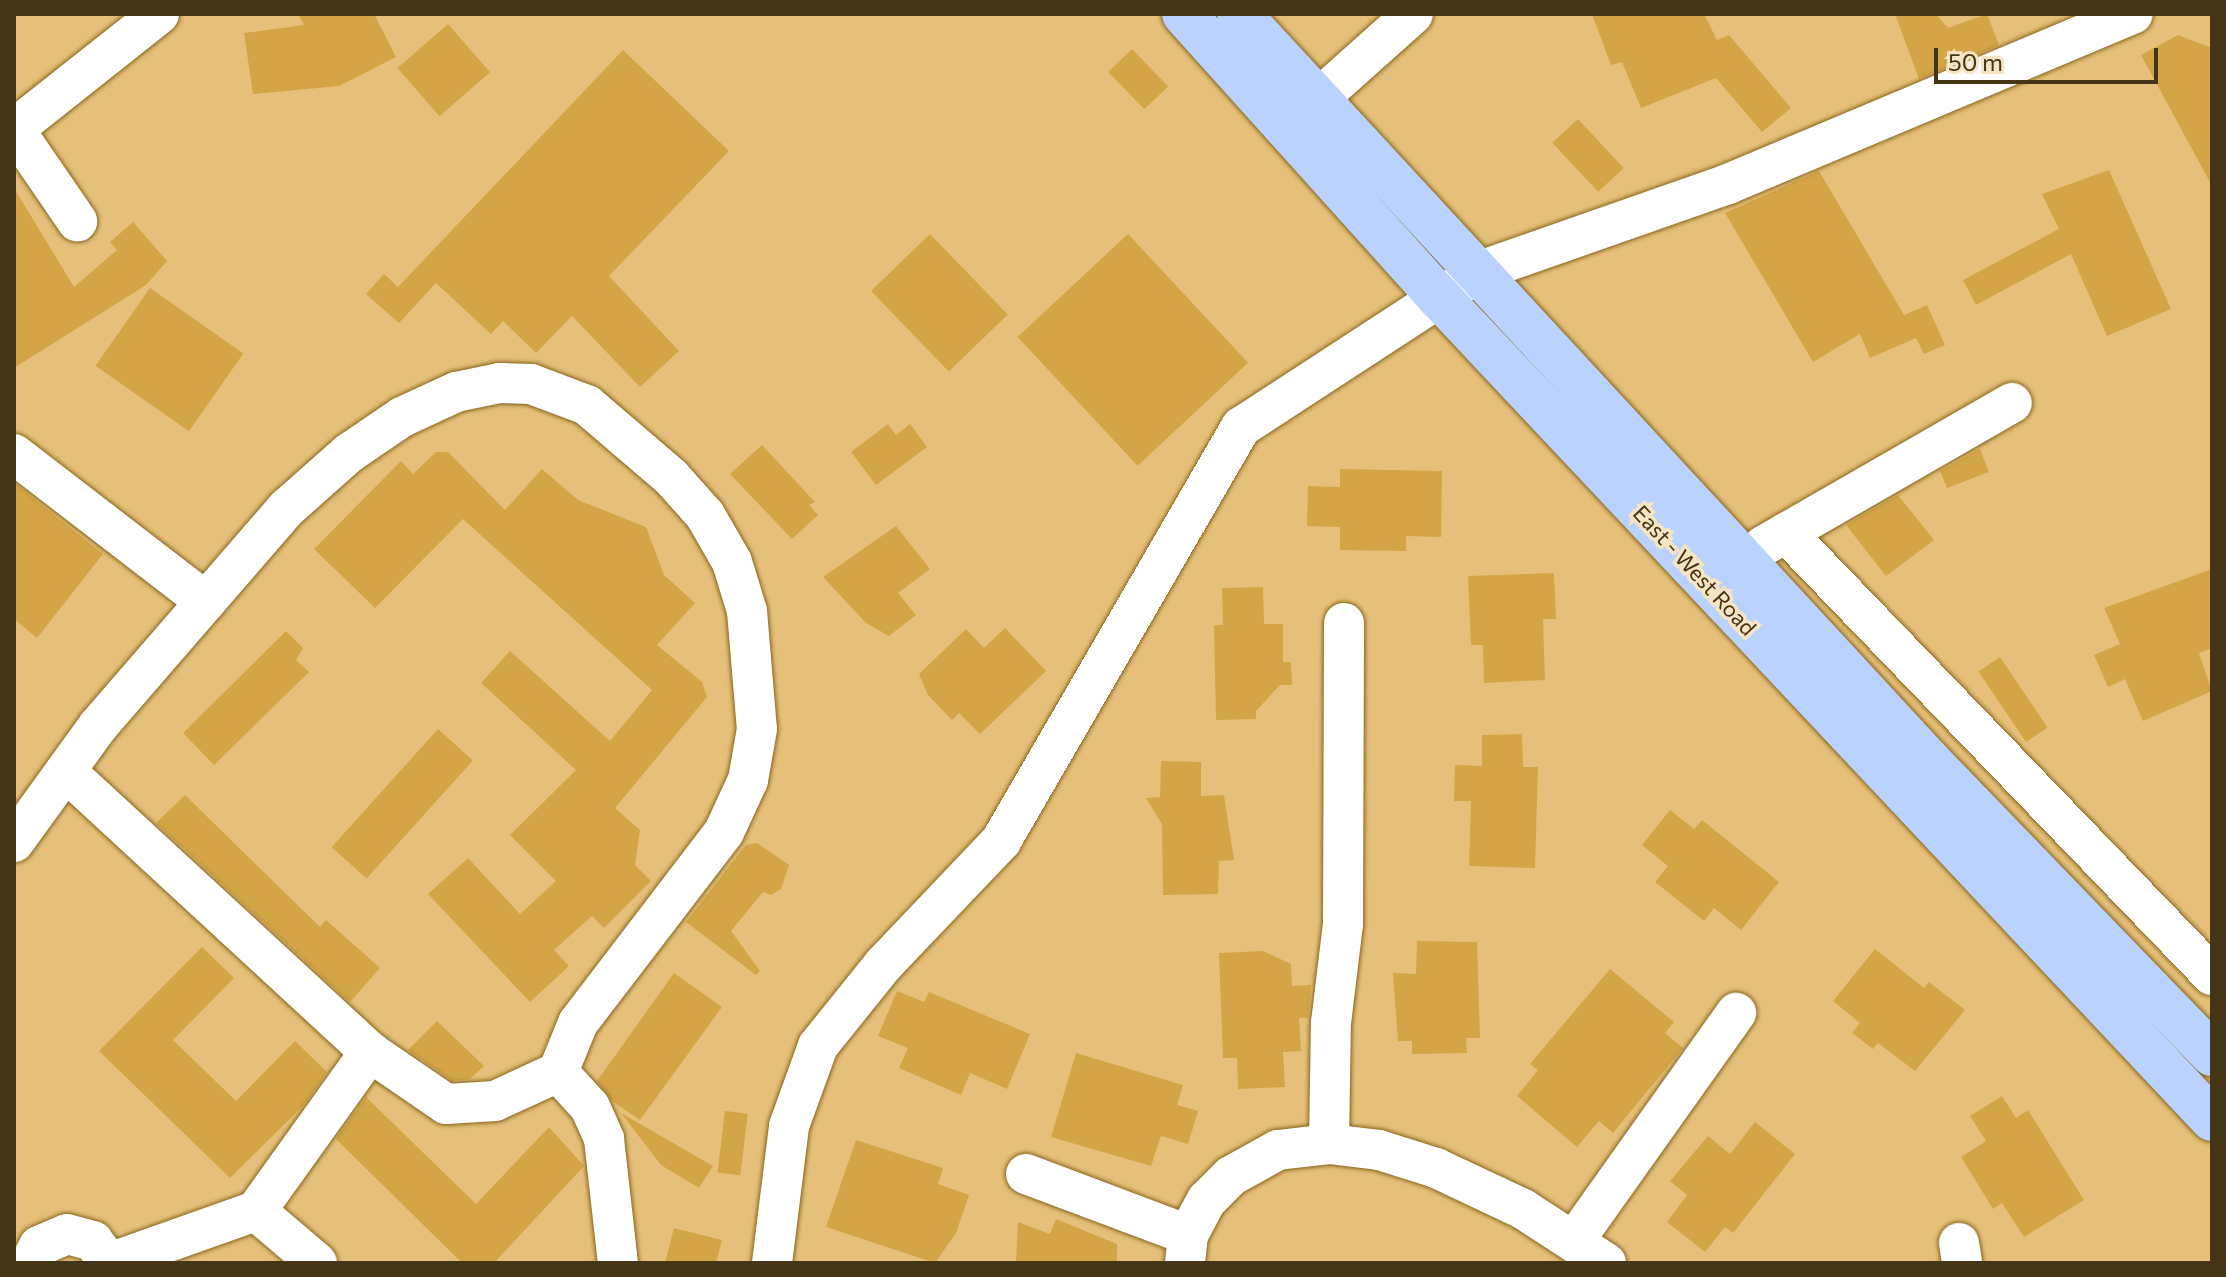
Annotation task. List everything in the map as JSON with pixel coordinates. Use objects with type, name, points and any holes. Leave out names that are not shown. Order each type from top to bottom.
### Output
[{"type":"main road","name":"East - West Road","points":[[1184,14],[1440,298],[2212,1119]]},
{"type":"main road","name":"East - West Road","points":[[1239,14],[1743,558],[2212,1054]]},
{"type":"street","points":[[77,221],[14,129],[159,14]]},
{"type":"street","points":[[1318,99],[1413,14]]},
{"type":"street","points":[[772,1263],[789,1126],[818,1046],[884,964],[1001,841],[1228,443],[1256,414],[1480,271],[1728,184],[2133,14]]},
{"type":"street","points":[[14,842],[66,771],[287,508],[349,453],[402,417],[456,392],[500,383],[531,384],[587,405],[671,477],[705,515],[732,562],[747,611],[757,729],[748,780],[724,832],[578,1023],[558,1072],[495,1101],[446,1104],[370,1052],[66,771]]},
{"type":"street","points":[[1743,558],[2012,403]]},
{"type":"street","points":[[14,454],[206,602]]},
{"type":"street","points":[[1786,533],[2106,869],[2212,975]]},
{"type":"street","points":[[1329,1144],[1331,1023],[1343,924],[1344,623]]},
{"type":"street","points":[[2071,907],[2106,869]]},
{"type":"street","points":[[1026,1174],[1187,1249],[1207,1200],[1231,1176],[1278,1150],[1329,1144],[1379,1150],[1436,1168],[1523,1209],[1590,1252],[1736,1013]]},
{"type":"street","points":[[14,1251],[30,1263],[39,1246],[67,1234],[93,1241],[109,1263],[256,1211],[370,1052]]},
{"type":"street","points":[[558,1072],[590,1107],[604,1139],[618,1263]]},
{"type":"street","points":[[256,1211],[317,1263]]},
{"type":"building","points":[[298,14],[374,14],[396,57],[339,86],[253,94],[244,33],[304,25]]},
{"type":"building","points":[[1592,14],[1704,14],[1717,40],[1729,35],[1791,108],[1762,132],[1716,78],[1641,108],[1622,62],[1611,65]]},
{"type":"building","points":[[1895,14],[1936,14],[1948,28],[1987,14],[1999,45],[1919,79]]},
{"type":"building","points":[[448,24],[490,72],[439,116],[397,68]]},
{"type":"building","points":[[2178,35],[2212,48],[2212,186],[2141,55]]},
{"type":"building","points":[[1132,49],[1168,86],[1144,109],[1108,72]]},
{"type":"building","points":[[623,50],[729,151],[609,276],[679,351],[640,387],[572,316],[536,353],[503,321],[491,334],[436,283],[399,323],[366,294],[384,274],[398,287]]},
{"type":"building","points":[[1578,119],[1624,168],[1598,192],[1552,143]]},
{"type":"building","points":[[2109,170],[2171,309],[2107,336],[2071,254],[1976,305],[1963,280],[2059,229],[2042,194]]},
{"type":"building","points":[[1819,171],[1904,315],[1927,305],[1945,345],[1924,354],[1916,338],[1870,358],[1860,334],[1813,362],[1725,213]]},
{"type":"building","points":[[14,188],[74,287],[117,250],[110,242],[133,222],[167,261],[146,285],[14,368]]},
{"type":"building","points":[[930,234],[1008,315],[949,372],[871,291]]},
{"type":"building","points":[[1128,234],[1248,363],[1138,466],[1018,337]]},
{"type":"building","points":[[150,288],[243,353],[189,431],[96,366]]},
{"type":"building","points":[[888,424],[896,435],[910,424],[927,447],[876,485],[851,452]]},
{"type":"building","points":[[762,445],[815,502],[809,505],[818,515],[792,539],[730,474]]},
{"type":"building","points":[[1980,449],[1989,472],[1947,488],[1940,471]]},
{"type":"building","points":[[436,452],[448,452],[505,510],[542,469],[578,500],[646,527],[664,575],[695,603],[657,645],[702,682],[707,697],[615,808],[640,830],[635,865],[651,881],[604,928],[592,916],[554,950],[569,966],[530,1002],[428,894],[468,858],[520,914],[556,881],[510,835],[576,770],[481,683],[510,651],[610,741],[652,690],[463,519],[375,608],[314,549],[401,461],[413,474]]},
{"type":"building","points":[[1340,469],[1442,471],[1441,537],[1406,536],[1406,551],[1340,550],[1340,527],[1307,526],[1308,486],[1340,487]]},
{"type":"building","points":[[14,483],[103,554],[37,638],[14,619]]},
{"type":"building","points":[[1898,495],[1934,540],[1886,576],[1846,525]]},
{"type":"building","points":[[896,526],[930,569],[898,593],[916,615],[889,636],[866,623],[823,577]]},
{"type":"building","points":[[2212,569],[2212,648],[2199,653],[2212,691],[2143,721],[2125,679],[2108,687],[2094,655],[2120,644],[2104,608]]},
{"type":"building","points":[[1554,573],[1556,619],[1543,619],[1545,680],[1484,683],[1483,645],[1471,645],[1468,576]]},
{"type":"building","points":[[1263,587],[1264,624],[1283,624],[1283,662],[1291,662],[1292,685],[1280,685],[1256,711],[1256,719],[1216,720],[1214,625],[1223,625],[1222,588]]},
{"type":"building","points":[[1005,628],[1046,671],[980,734],[959,713],[952,720],[928,695],[919,674],[966,629],[984,648]]},
{"type":"building","points":[[286,631],[303,648],[296,660],[309,672],[214,765],[183,733]]},
{"type":"building","points":[[2000,657],[2048,727],[2026,742],[1978,672]]},
{"type":"building","points":[[438,729],[473,760],[367,879],[332,847]]},
{"type":"building","points":[[1522,734],[1523,767],[1538,767],[1535,868],[1469,866],[1471,801],[1454,801],[1455,765],[1482,766],[1482,735]]},
{"type":"building","points":[[1161,761],[1201,762],[1201,796],[1224,795],[1234,860],[1219,861],[1218,894],[1163,895],[1162,824],[1146,798],[1160,797]]},
{"type":"building","points":[[185,795],[320,927],[326,920],[380,968],[350,1002],[156,823]]},
{"type":"building","points":[[1670,810],[1694,829],[1702,820],[1779,882],[1741,930],[1714,908],[1704,921],[1655,882],[1668,866],[1642,845]]},
{"type":"building","points":[[757,843],[789,865],[781,889],[771,895],[763,892],[731,931],[760,971],[756,975],[686,922],[746,845]]},
{"type":"building","points":[[1417,941],[1477,942],[1480,1038],[1466,1038],[1467,1053],[1412,1054],[1412,1041],[1398,1041],[1393,973],[1416,974]]},
{"type":"building","points":[[202,947],[234,978],[173,1040],[236,1101],[295,1041],[327,1072],[303,1106],[230,1178],[99,1051]]},
{"type":"building","points":[[1875,949],[1924,988],[1929,982],[1965,1010],[1915,1071],[1878,1043],[1873,1049],[1852,1033],[1860,1023],[1833,1001]]},
{"type":"building","points":[[1263,951],[1291,964],[1292,986],[1311,985],[1308,1018],[1299,1018],[1301,1051],[1283,1052],[1285,1087],[1238,1089],[1237,1058],[1223,1058],[1219,953]]},
{"type":"building","points":[[1610,969],[1674,1022],[1665,1033],[1683,1048],[1613,1133],[1599,1121],[1577,1147],[1517,1096],[1538,1070],[1530,1064]]},
{"type":"building","points":[[674,973],[722,1007],[640,1120],[612,1101],[597,1081]]},
{"type":"building","points":[[897,991],[924,1002],[929,992],[1030,1034],[1007,1089],[970,1073],[961,1095],[899,1068],[908,1048],[878,1036]]},
{"type":"building","points":[[437,1021],[484,1066],[470,1079],[452,1081],[408,1050]]},
{"type":"building","points":[[1076,1053],[1183,1085],[1177,1105],[1198,1111],[1188,1144],[1161,1136],[1151,1166],[1051,1137]]},
{"type":"building","points":[[2002,1096],[2016,1118],[2028,1110],[2084,1200],[2024,1237],[2002,1203],[1993,1209],[1961,1157],[1986,1141],[1970,1116]]},
{"type":"building","points":[[366,1097],[476,1204],[549,1127],[584,1166],[494,1263],[462,1263],[336,1139]]},
{"type":"building","points":[[725,1111],[748,1114],[740,1175],[717,1173]]},
{"type":"building","points":[[621,1113],[713,1166],[699,1188],[661,1165]]},
{"type":"building","points":[[1755,1122],[1795,1154],[1733,1233],[1725,1227],[1705,1252],[1667,1222],[1687,1195],[1670,1181],[1708,1136],[1730,1154]]},
{"type":"building","points":[[856,1140],[943,1168],[938,1184],[969,1195],[956,1233],[935,1263],[826,1227]]},
{"type":"building","points":[[1056,1219],[1117,1244],[1117,1263],[1016,1263],[1018,1222],[1050,1234]]},
{"type":"building","points":[[674,1228],[722,1240],[716,1263],[665,1263]]}]
